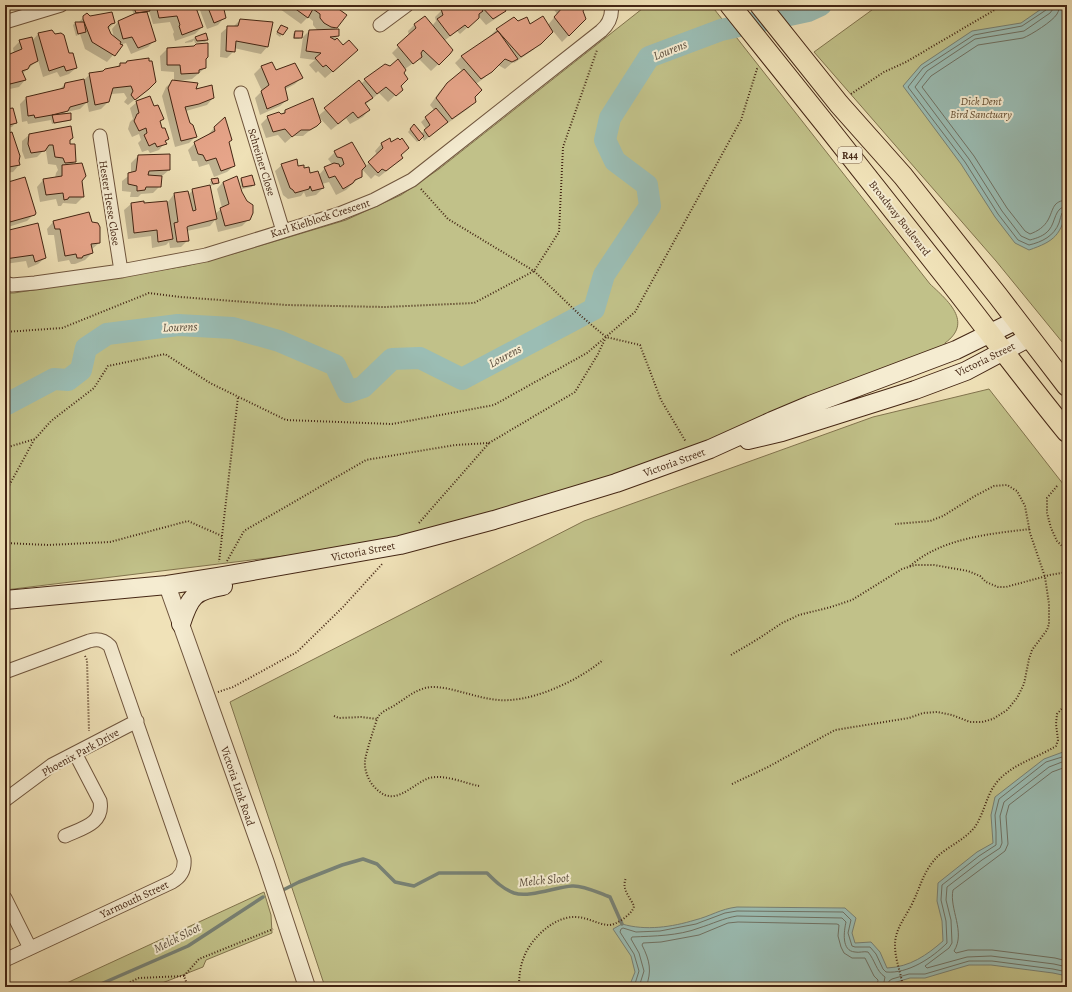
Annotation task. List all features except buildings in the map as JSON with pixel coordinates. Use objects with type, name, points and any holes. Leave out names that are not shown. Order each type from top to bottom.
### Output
[{"type":"main road","name":"R44","points":[[763,9],[839,104],[903,176],[1017,320],[1067,386]]},
{"type":"main road","name":"Broadway Boulevard","points":[[735,11],[944,273],[1067,432]]},
{"type":"main road","name":"Victoria Street","points":[[5,600],[167,585],[218,577],[400,545],[517,513],[616,483],[702,452],[803,407],[956,350],[1017,320]]},
{"type":"main road","name":"Victoria Street","points":[[702,452],[782,432],[893,397],[966,371],[1030,337]]},
{"type":"main road","points":[[181,624],[190,601],[201,592],[212,588],[242,583],[262,577],[280,566]]},
{"type":"street","points":[[5,22],[61,5]]},
{"type":"street","points":[[380,26],[407,5]]},
{"type":"street","name":"Karl Kielblock Crescent","points":[[5,283],[12,285],[35,283],[121,271],[206,255],[339,214],[374,200],[412,180],[601,31],[612,16],[611,5]]},
{"type":"street","name":"Schreiner Close","points":[[240,93],[282,231]]},
{"type":"street","name":"Hester Heese Close","points":[[100,136],[121,271]]},
{"type":"street","name":"Victoria Link Road","points":[[167,585],[207,695],[308,987]]},
{"type":"street","name":"Yarmouth Street","points":[[5,672],[89,640],[98,639],[110,646],[184,859],[181,874],[172,882],[5,960]]},
{"type":"street","name":"Phoenix Park Drive","points":[[5,800],[52,765],[137,721]]},
{"type":"street","points":[[65,836],[93,823],[99,817],[101,807],[100,801],[75,753]]},
{"type":"street","points":[[5,898],[30,948]]},
{"type":"path","points":[[839,104],[884,72],[906,62],[1003,5]]},
{"type":"path","points":[[5,332],[62,328],[149,293],[180,297],[286,305],[385,307],[474,303],[534,271],[559,232],[564,147],[595,56],[601,31]]},
{"type":"path","points":[[5,493],[35,439],[51,421],[94,388],[108,366],[165,354],[210,383],[286,420],[392,424],[494,405],[587,353],[635,312],[741,120],[757,69],[774,60]]},
{"type":"path","points":[[412,180],[448,219],[534,271],[580,316],[606,337],[640,346],[661,400],[702,452]]},
{"type":"path","points":[[417,526],[489,443],[575,392],[598,354],[606,337]]},
{"type":"path","points":[[218,577],[238,397]]},
{"type":"path","points":[[5,448],[35,439]]},
{"type":"path","points":[[218,577],[244,531],[366,460],[455,445],[489,443]]},
{"type":"path","points":[[732,784],[787,757],[835,730],[937,712],[952,715],[970,722],[982,722],[993,719],[1007,710],[1017,698],[1024,684],[1032,650],[1047,630],[1049,624],[1049,604],[1045,577],[1030,529],[1025,506],[1016,491],[1007,485],[994,486],[943,516],[930,521],[895,524]]},
{"type":"path","points":[[1057,486],[1047,498],[1047,513],[1051,528],[1057,541],[1067,551]]},
{"type":"path","points":[[5,543],[48,545],[110,542],[188,521],[222,536]]},
{"type":"path","points":[[909,567],[918,560],[949,544],[982,536],[1030,529]]},
{"type":"path","points":[[207,695],[233,687],[297,652],[343,607],[400,545]]},
{"type":"path","points":[[731,655],[793,617],[852,600],[902,569],[915,565],[934,565],[958,569],[980,576],[986,582],[998,587],[1006,587],[1067,572]]},
{"type":"path","points":[[80,644],[87,660],[90,746]]},
{"type":"path","points":[[479,786],[442,777],[430,778],[395,796],[385,795],[380,792],[373,786],[367,776],[364,766],[365,756],[377,719],[382,713],[396,705],[413,692],[434,687],[493,700],[527,698],[569,682],[590,671],[603,660]]},
{"type":"path","points":[[903,987],[896,959],[895,944],[897,932],[904,916],[912,904],[924,875],[939,855],[962,839],[974,828],[997,782],[1009,771],[1056,746],[1058,740],[1056,724],[1057,714],[1067,703]]},
{"type":"path","points":[[334,716],[339,718],[361,717],[377,719]]},
{"type":"path","points":[[519,987],[524,956],[528,948],[536,938],[556,922],[564,918],[573,917],[613,925],[631,913],[634,906],[624,888],[626,878]]},
{"type":"path","points":[[119,987],[139,978],[184,976],[199,960],[258,934],[286,924]]},
{"type":"path","points":[[184,976],[188,987]]},
{"type":"green space","points":[[647,5],[711,5],[930,284],[950,304],[955,312],[957,327],[953,335],[945,343],[946,346],[752,426],[598,482],[442,527],[342,549],[5,590],[5,293],[14,293],[186,266],[236,253],[346,220],[401,195],[439,169]]},
{"type":"green space","name":"Dick Dent Bird Sanctuary","points":[[885,5],[1067,5],[1067,348],[996,261],[814,52],[876,7]]},
{"type":"green space","points":[[989,389],[1067,489],[1067,987],[325,987],[230,702],[584,521],[873,417]]},
{"type":"green space","points":[[264,892],[271,915],[272,933],[206,960],[203,967],[157,985],[152,983],[142,987],[58,987]]},
{"type":"water","name":"Dick Dent Bird Sanctuary","points":[[1047,5],[1067,5],[1067,208],[1062,225],[1056,236],[1038,247],[1029,250],[1015,243],[995,217],[961,164],[903,86],[921,65],[972,31],[1021,23]]},
{"type":"water","points":[[1063,752],[1067,754],[1067,976],[991,965],[969,965],[925,978],[910,978],[893,983],[892,987],[629,987],[635,972],[631,956],[613,929],[622,924],[650,928],[668,926],[737,907],[845,908],[856,918],[852,933],[855,943],[871,942],[880,952],[887,968],[911,963],[931,951],[943,941],[942,921],[937,901],[938,883],[977,852],[993,843],[991,815],[995,797],[1044,759]]},
{"type":"waterway","name":"Lourens","points":[[5,405],[54,379],[68,380],[81,370],[86,348],[107,334],[178,325],[233,328],[279,341],[335,365],[348,392],[363,387],[392,359],[420,358],[462,379],[594,309],[604,275],[650,206],[647,185],[615,161],[605,140],[610,118],[649,57],[721,30],[808,11],[821,5]]},
{"type":"waterway","name":"Melck Sloot","points":[[283,890],[342,865],[363,859],[377,864],[395,882],[414,886],[439,873],[487,873],[506,889],[520,894],[535,893],[572,886],[581,887],[610,897],[622,924]]},
{"type":"waterway","name":"Melck Sloot","points":[[94,987],[188,946],[263,897]]}]
